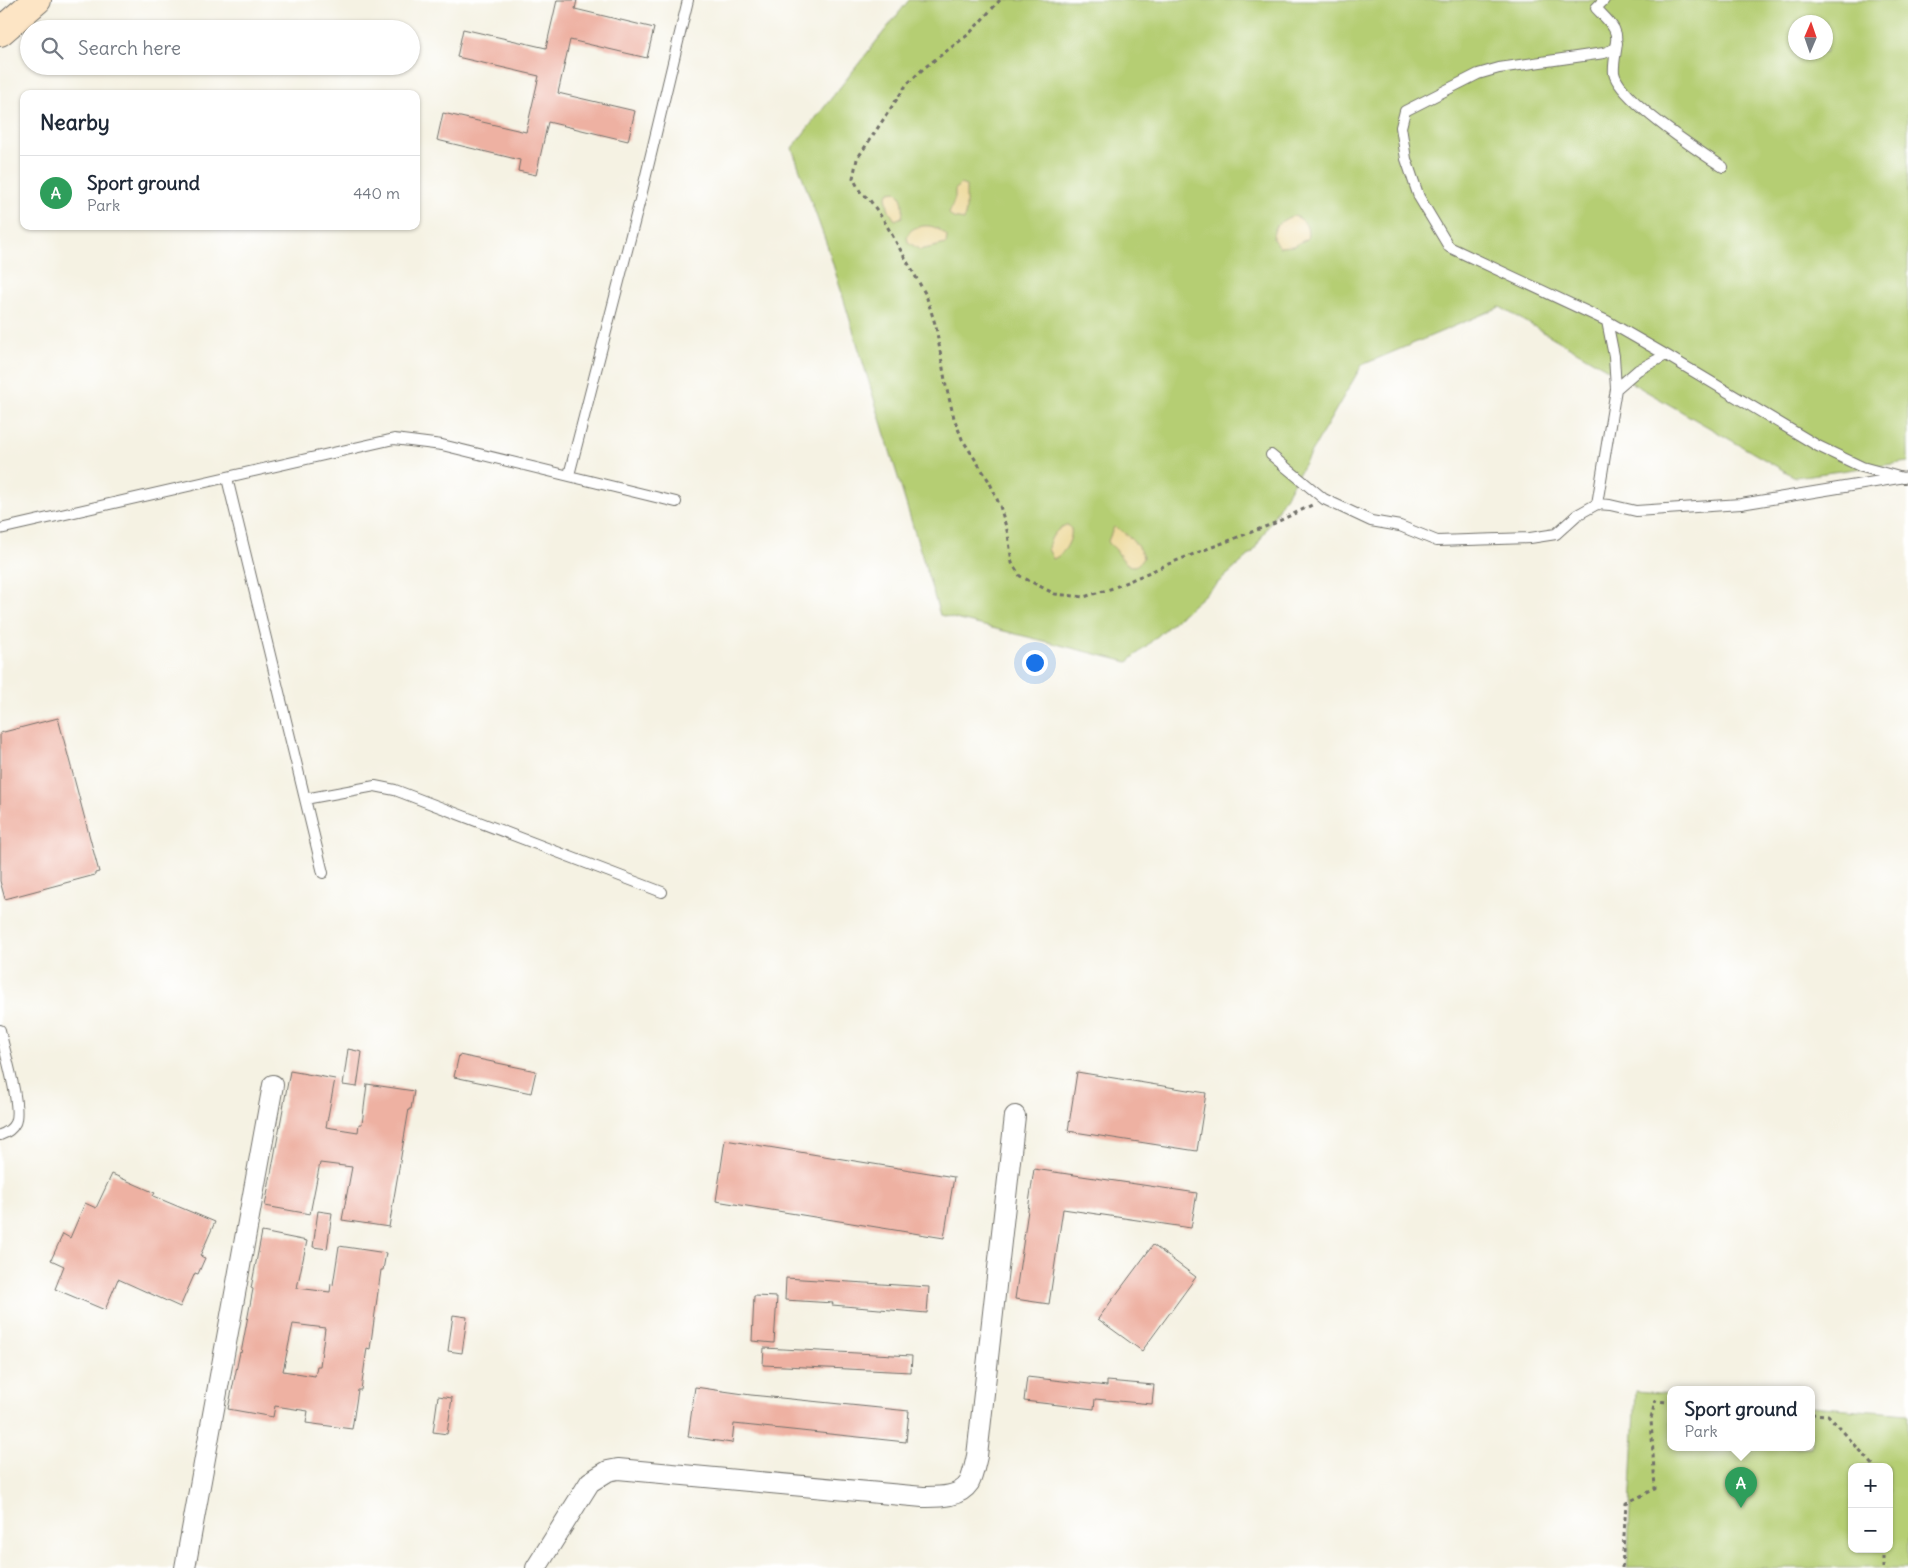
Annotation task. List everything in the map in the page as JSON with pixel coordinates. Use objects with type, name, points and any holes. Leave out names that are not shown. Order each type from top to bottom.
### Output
[{"type":"street","points":[[0,32],[37,0]]},
{"type":"street","points":[[185,1568],[273,1085]]},
{"type":"street","points":[[536,1568],[590,1482],[608,1471],[618,1469],[923,1497],[944,1497],[958,1492],[969,1484],[977,1456],[1015,1116]]},
{"type":"lane","points":[[569,475],[641,196],[688,0]]},
{"type":"lane","points":[[1588,0],[1614,27],[1617,35],[1614,74],[1619,85],[1657,121],[1684,142],[1723,167]]},
{"type":"lane","points":[[1596,8],[1604,0]]},
{"type":"lane","points":[[1617,42],[1614,49],[1604,53],[1499,68],[1478,74],[1405,111],[1401,127],[1406,159],[1419,197],[1449,247],[1607,321],[1818,446],[1862,467],[1905,477]]},
{"type":"lane","points":[[1597,504],[1616,389],[1614,356],[1607,321]]},
{"type":"lane","points":[[1616,389],[1638,370],[1666,355]]},
{"type":"lane","points":[[0,529],[394,439],[442,445],[676,502]]},
{"type":"lane","points":[[1271,455],[1324,499],[1372,520],[1400,526],[1437,541],[1530,538],[1556,534],[1576,515],[1597,504],[1636,511],[1740,504],[1905,477]]},
{"type":"lane","points":[[227,478],[324,873]]},
{"type":"lane","points":[[305,799],[375,786],[395,790],[662,892]]},
{"type":"lane","points":[[0,1030],[17,1107],[15,1124],[9,1131],[0,1135]]},
{"type":"path","points":[[1000,0],[969,34],[924,68],[907,84],[857,159],[853,168],[853,178],[861,193],[869,199],[883,219],[926,295],[936,326],[946,386],[954,418],[962,439],[989,481],[1000,506],[1008,534],[1012,563],[1020,576],[1054,594],[1084,597],[1113,588],[1173,562],[1275,523],[1324,499]]},
{"type":"path","points":[[1622,1568],[1626,1503],[1655,1489],[1651,1420],[1655,1401],[1667,1402]]},
{"type":"path","points":[[1815,1414],[1828,1415],[1871,1463]]},
{"type":"path","points":[[1883,1553],[1883,1568]]},
{"type":"green space","points":[[909,0],[1908,0],[1908,462],[1795,477],[1500,307],[1362,365],[1253,552],[1128,662],[940,615],[828,248],[792,148]]},
{"type":"green space","points":[[1636,1391],[1667,1394],[1667,1451],[1815,1451],[1815,1406],[1908,1414],[1908,1568],[1627,1568]]},
{"type":"sand","points":[[960,184],[966,186],[964,220],[953,218],[949,214],[955,198],[955,190]]},
{"type":"sand","points":[[896,191],[902,200],[903,210],[902,217],[895,220],[889,211],[886,197],[889,192]]},
{"type":"sand","points":[[1292,216],[1300,218],[1307,227],[1307,239],[1293,246],[1279,247],[1273,239],[1274,231],[1281,222]]},
{"type":"sand","points":[[923,226],[933,227],[941,231],[947,236],[946,244],[920,250],[908,242],[907,236],[910,232],[915,228]]},
{"type":"sand","points":[[1066,525],[1071,529],[1071,537],[1061,554],[1053,559],[1048,549],[1050,542],[1056,532]]},
{"type":"sand","points":[[1114,527],[1127,535],[1142,554],[1143,558],[1136,565],[1132,566],[1125,562],[1109,543],[1108,541]]},
{"type":"building","points":[[557,0],[577,0],[575,9],[654,28],[647,58],[570,40],[558,93],[635,111],[628,141],[548,122],[536,175],[518,171],[520,160],[437,140],[443,113],[526,132],[539,76],[457,57],[463,29],[546,48]]},
{"type":"building","points":[[58,718],[99,872],[95,873],[95,875],[5,899],[0,881],[0,733]]},
{"type":"building","points":[[348,1049],[362,1052],[357,1087],[343,1085]]},
{"type":"building","points":[[459,1055],[536,1071],[531,1093],[454,1077]]},
{"type":"building","points":[[290,1071],[335,1079],[326,1127],[358,1132],[359,1124],[362,1124],[367,1084],[414,1091],[411,1109],[409,1109],[389,1227],[342,1220],[352,1167],[320,1163],[310,1214],[265,1206]]},
{"type":"building","points":[[1077,1072],[1206,1093],[1197,1151],[1068,1131]]},
{"type":"building","points":[[725,1140],[954,1177],[944,1238],[716,1201]]},
{"type":"building","points":[[1034,1169],[1197,1193],[1191,1228],[1063,1209],[1049,1304],[1015,1299]]},
{"type":"building","points":[[112,1174],[155,1193],[153,1196],[215,1222],[200,1256],[205,1258],[198,1274],[195,1273],[180,1307],[118,1279],[105,1310],[55,1289],[64,1266],[51,1260],[63,1234],[70,1238],[85,1203],[96,1208]]},
{"type":"building","points":[[318,1211],[332,1213],[327,1249],[313,1247]]},
{"type":"building","points":[[262,1232],[307,1241],[297,1288],[330,1292],[331,1284],[333,1285],[339,1246],[386,1253],[383,1270],[381,1270],[370,1349],[367,1348],[361,1390],[358,1390],[352,1429],[306,1423],[308,1411],[275,1406],[273,1417],[228,1409],[241,1353],[253,1289],[251,1288]],"holes":[[[293,1324],[325,1328],[320,1366],[317,1366],[315,1376],[283,1371]]]},
{"type":"building","points":[[1153,1245],[1196,1277],[1142,1351],[1098,1319]]},
{"type":"building","points":[[786,1278],[929,1287],[927,1313],[785,1300]]},
{"type":"building","points":[[754,1296],[777,1297],[774,1343],[752,1341]]},
{"type":"building","points":[[453,1315],[467,1317],[462,1353],[448,1351]]},
{"type":"building","points":[[764,1348],[912,1356],[911,1372],[763,1365]]},
{"type":"building","points":[[1027,1377],[1107,1386],[1107,1381],[1154,1385],[1152,1404],[1095,1399],[1094,1409],[1024,1401]]},
{"type":"building","points":[[695,1387],[751,1395],[909,1411],[906,1442],[734,1424],[732,1443],[688,1437]]},
{"type":"building","points":[[438,1396],[452,1398],[447,1434],[433,1432]]},
{"type":"place","name":"Sport ground","points":[[1741,1508]]}]
